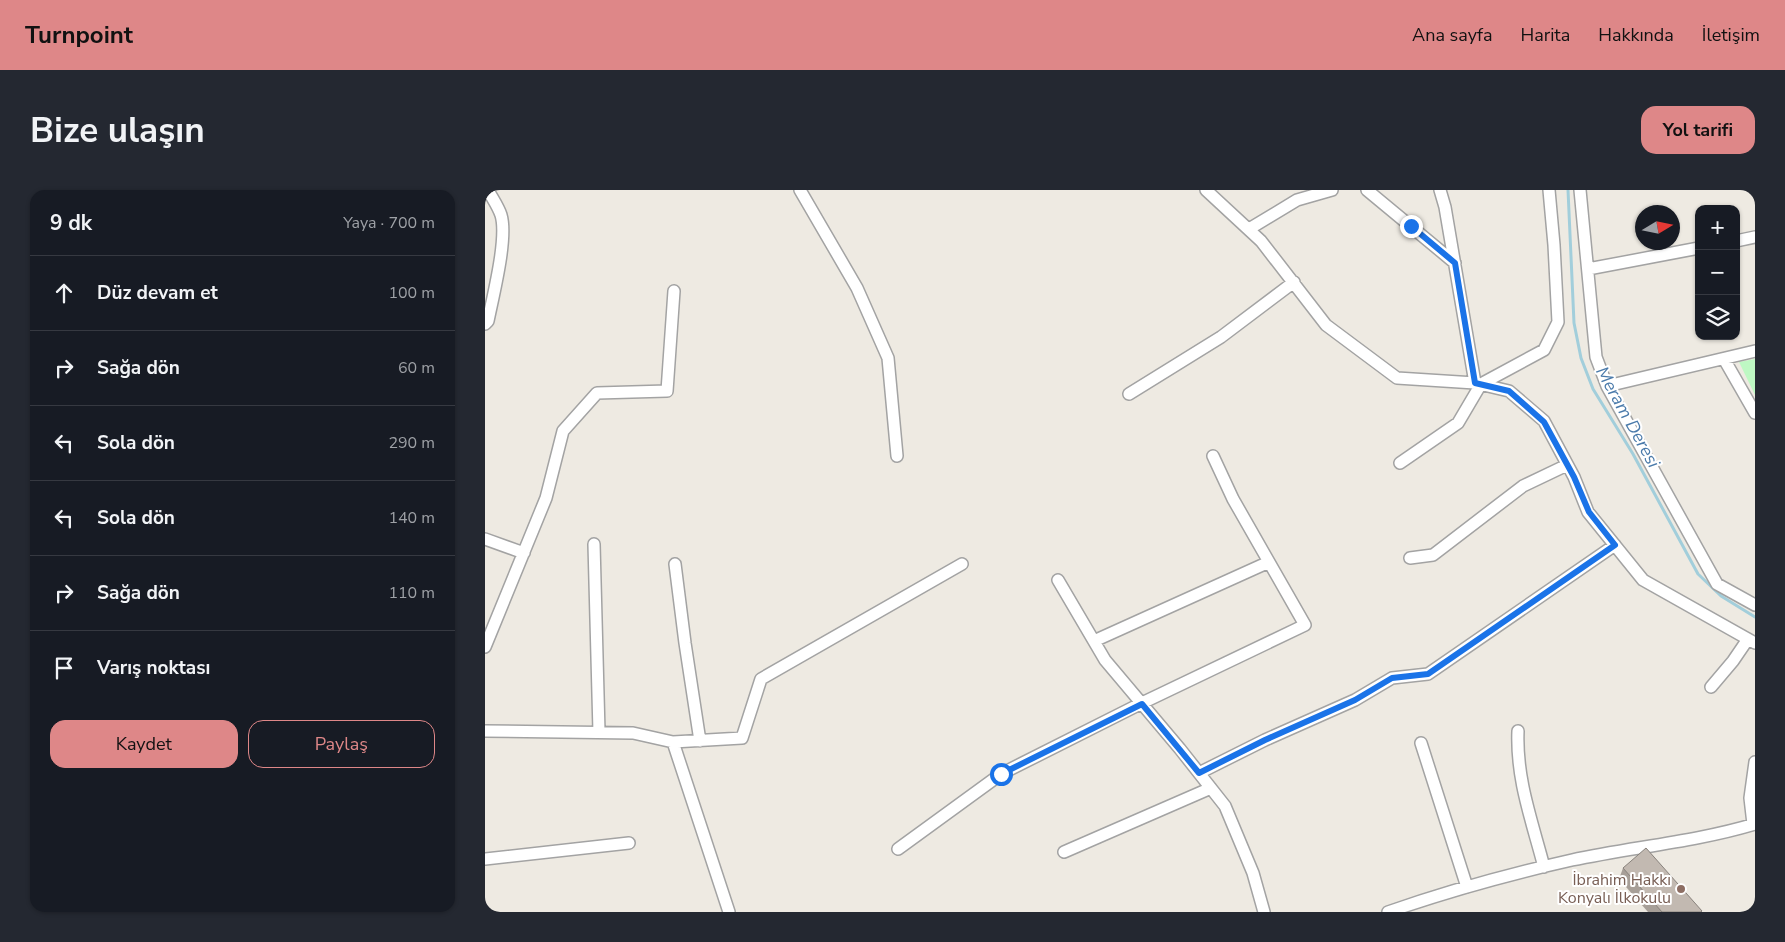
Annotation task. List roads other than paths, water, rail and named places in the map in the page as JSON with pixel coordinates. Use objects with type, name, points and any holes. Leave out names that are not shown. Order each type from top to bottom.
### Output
[{"type":"street","points":[[485,324],[488,321],[497,283],[502,238],[501,215],[488,190]]},
{"type":"street","points":[[800,190],[857,288],[888,358],[897,456]]},
{"type":"street","points":[[1206,190],[1261,241],[1326,324],[1397,378],[1478,384],[1509,391],[1544,422],[1589,512],[1643,580],[1752,641],[1711,687]]},
{"type":"street","points":[[1249,229],[1297,200],[1332,190]]},
{"type":"street","points":[[1367,190],[1455,263]]},
{"type":"street","points":[[1440,190],[1445,207],[1478,384]]},
{"type":"street","points":[[1400,463],[1458,423],[1478,384],[1544,350],[1558,322],[1549,190]]},
{"type":"street","points":[[1580,190],[1596,357],[1607,386],[1717,584],[1755,605]]},
{"type":"street","points":[[1740,240],[1755,238]]},
{"type":"street","points":[[1588,269],[1695,249]]},
{"type":"street","points":[[1129,394],[1221,337],[1294,282]]},
{"type":"street","points":[[485,647],[546,498],[563,431],[597,393],[667,391],[674,291]]},
{"type":"street","points":[[1607,386],[1755,351]]},
{"type":"street","points":[[1723,359],[1755,413]]},
{"type":"street","points":[[898,849],[1001,774],[1305,625],[1233,499],[1213,456]]},
{"type":"street","points":[[1410,558],[1433,555],[1523,486],[1567,465]]},
{"type":"street","points":[[485,539],[524,553]]},
{"type":"street","points":[[594,544],[599,732]]},
{"type":"street","points":[[1199,773],[1265,740],[1355,700],[1392,678],[1428,674],[1615,545]]},
{"type":"street","points":[[1094,641],[1269,562]]},
{"type":"street","points":[[675,564],[700,740]]},
{"type":"street","points":[[485,731],[633,733],[673,742],[742,738],[761,679],[962,564]]},
{"type":"street","points":[[1058,580],[1105,660],[1225,806],[1253,873],[1264,912]]},
{"type":"street","points":[[1517,731],[1517,756],[1524,795],[1545,867]]},
{"type":"street","points":[[673,742],[729,912]]},
{"type":"street","points":[[1421,743],[1467,887]]},
{"type":"street","points":[[1388,912],[1441,894],[1572,860],[1726,833],[1754,824],[1750,798],[1755,762]]},
{"type":"street","points":[[1064,852],[1211,788]]},
{"type":"street","points":[[485,859],[629,843]]},
{"type":"waterway","name":"Meram Deresi","points":[[1568,190],[1574,323],[1581,358],[1593,389],[1633,454],[1698,574],[1721,596],[1755,617]]},
{"type":"place","name":"İbrahim Hakkı Konyalı İlkokulu","points":[[1681,889]]}]
